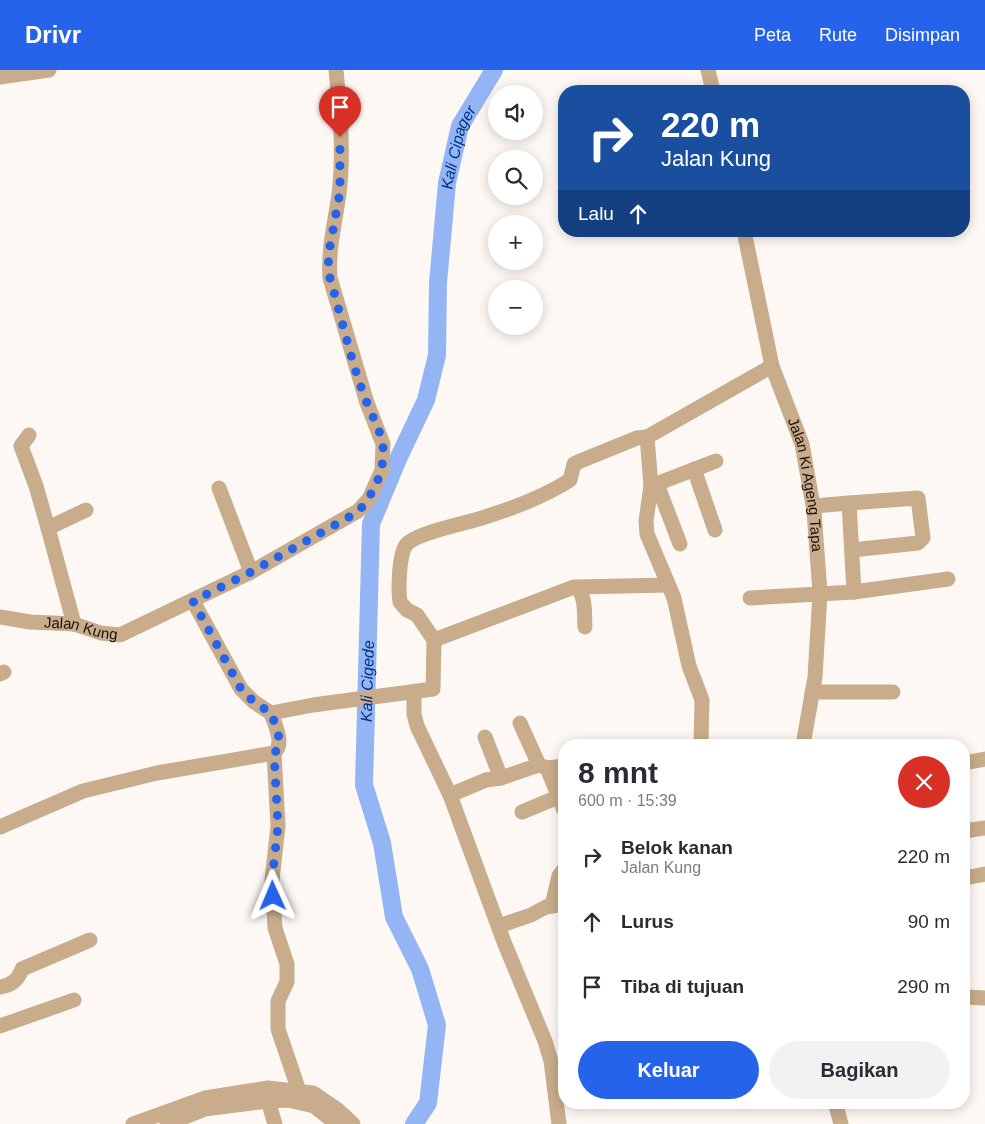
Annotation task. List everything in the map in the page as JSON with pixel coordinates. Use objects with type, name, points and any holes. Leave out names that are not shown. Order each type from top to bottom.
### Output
[{"type":"street","points":[[0,77],[49,70]]},
{"type":"street","name":"Jalan Kung","points":[[0,617],[30,622],[74,624],[110,635],[120,635],[251,572],[358,512],[369,499],[382,470],[384,456],[381,434],[367,402],[330,278],[328,257],[340,192],[340,137],[336,70]]},
{"type":"street","points":[[708,70],[712,85]]},
{"type":"street","name":"Jalan Ki Ageng Tapa","points":[[745,237],[772,366],[802,444],[814,506],[820,593],[812,692],[805,739]]},
{"type":"street","points":[[271,713],[434,688],[434,640],[417,615],[407,610],[400,602],[403,553],[407,544],[432,532],[504,511],[546,492],[570,480],[574,464],[637,438],[647,437],[772,366]]},
{"type":"street","points":[[28,435],[21,446],[39,493],[74,624]]},
{"type":"street","points":[[647,437],[654,485],[680,544]]},
{"type":"street","points":[[654,485],[716,461]]},
{"type":"street","points":[[694,470],[714,530]]},
{"type":"street","points":[[654,485],[646,521],[648,534],[680,618],[689,666],[702,700],[701,739]]},
{"type":"street","points":[[219,488],[251,572]]},
{"type":"street","points":[[814,506],[918,498],[923,538],[918,543],[852,550]]},
{"type":"street","points":[[849,503],[854,592]]},
{"type":"street","points":[[48,528],[86,510]]},
{"type":"street","points":[[750,598],[854,592],[948,579]]},
{"type":"street","points":[[434,640],[520,606],[577,587],[668,584]]},
{"type":"street","points":[[577,587],[582,595],[585,627]]},
{"type":"street","points":[[0,826],[83,791],[157,773],[274,753],[278,750],[280,742],[271,713],[254,702],[241,689],[193,601]]},
{"type":"street","points":[[414,692],[414,714],[417,726],[450,795],[498,926],[558,1058]]},
{"type":"street","points":[[812,692],[893,692]]},
{"type":"street","points":[[520,723],[558,798]]},
{"type":"street","points":[[485,737],[501,778]]},
{"type":"street","points":[[274,753],[278,826],[272,880],[275,928],[287,964],[287,982],[278,1001],[278,1028],[295,1076],[292,1096]]},
{"type":"street","points":[[970,762],[985,760]]},
{"type":"street","points":[[450,795],[486,780],[501,778],[543,766],[558,766]]},
{"type":"street","points":[[522,812],[558,805]]},
{"type":"street","points":[[970,830],[985,828]]},
{"type":"street","points":[[970,878],[985,874]]},
{"type":"street","points":[[498,926],[558,905]]},
{"type":"street","points":[[0,987],[9,985],[18,979],[22,969],[90,940]]},
{"type":"street","points":[[970,997],[985,998]]},
{"type":"street","points":[[0,1026],[74,1000]]},
{"type":"street","points":[[133,1124],[205,1098],[233,1092],[268,1088],[314,1106],[336,1124]]},
{"type":"street","points":[[167,1124],[205,1109],[312,1093],[338,1110],[353,1124]]},
{"type":"street","points":[[268,1100],[275,1124]]},
{"type":"street","points":[[559,1109],[559,1124]]},
{"type":"street","points":[[837,1109],[841,1124]]},
{"type":"waterway","name":"Kali Cigede","points":[[414,1124],[428,1103],[437,1025],[420,969],[394,917],[382,843],[364,785],[371,524],[398,459],[426,400],[437,355],[438,283],[447,183],[460,126],[494,70]]},
{"type":"route","points":[[273,896],[272,880],[278,826],[274,753],[277,752],[280,742],[271,713],[244,694],[193,601],[251,572],[358,512],[369,499],[382,470],[384,456],[381,434],[367,402],[330,278],[328,257],[340,192],[340,137]]},
{"type":"water label","name":"Kali Cipager","points":[[461,149]]}]
